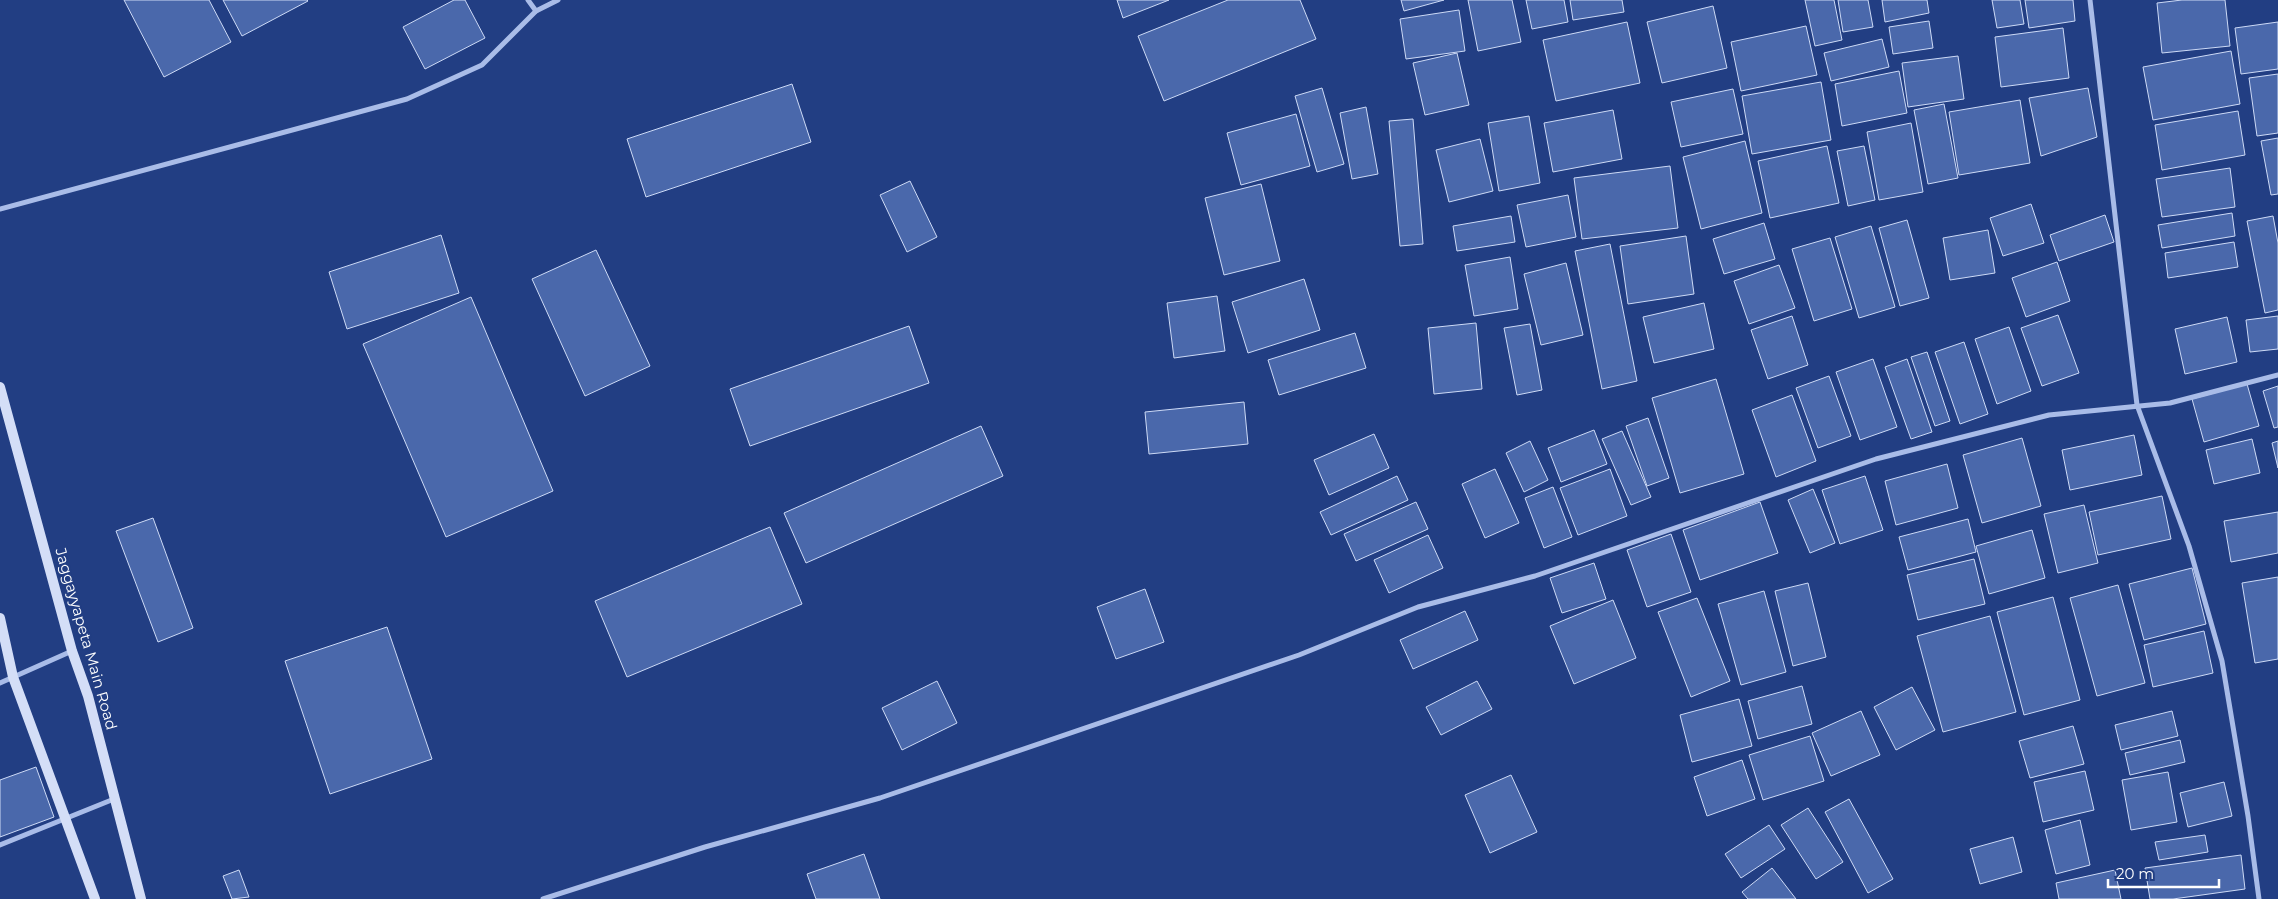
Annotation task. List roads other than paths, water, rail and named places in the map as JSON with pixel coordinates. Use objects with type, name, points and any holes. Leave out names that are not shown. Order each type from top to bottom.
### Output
[{"type":"main road","name":"Jaggayyapeta Main Road","points":[[0,387],[72,651],[88,696],[141,899]]},
{"type":"main road","points":[[0,618],[13,677],[95,899]]},
{"type":"street","points":[[528,0],[536,10]]},
{"type":"street","points":[[0,209],[407,99],[482,65],[536,10],[558,0]]},
{"type":"street","points":[[2090,0],[2137,405],[2189,546],[2222,661],[2248,816],[2259,899]]},
{"type":"street","points":[[543,899],[705,846],[880,798],[1299,656],[1418,607],[1535,576],[1876,459],[2049,415],[2170,403],[2278,375]]},
{"type":"street","points":[[0,682],[72,651]]},
{"type":"street","points":[[0,845],[114,798]]}]
